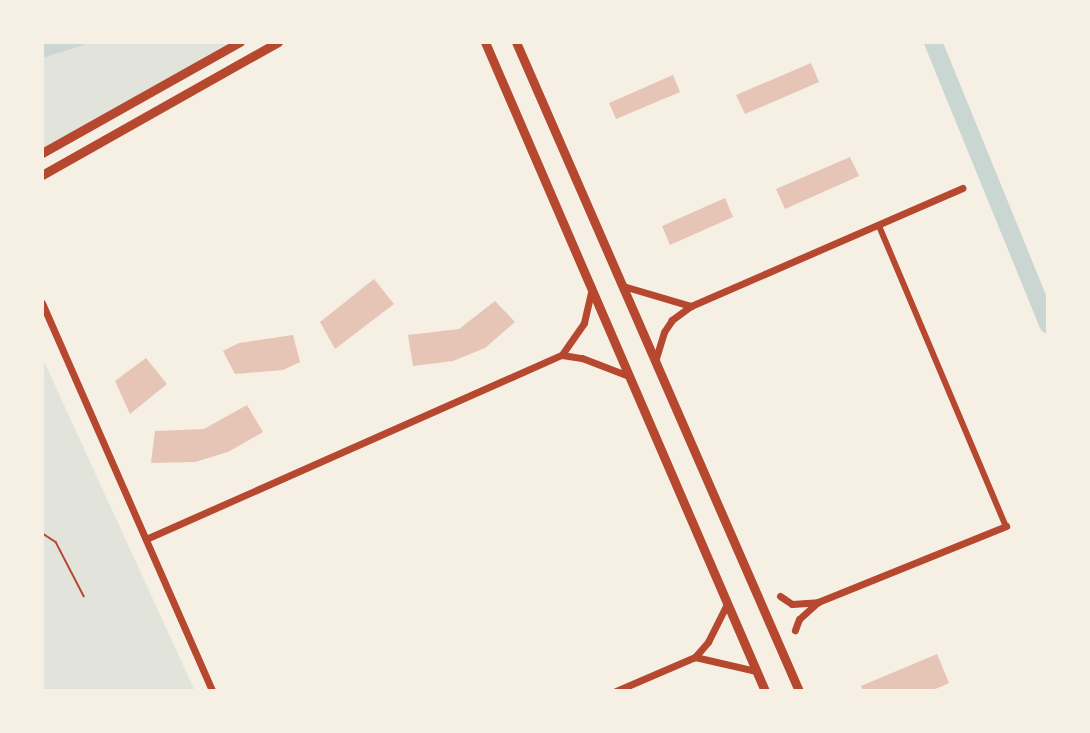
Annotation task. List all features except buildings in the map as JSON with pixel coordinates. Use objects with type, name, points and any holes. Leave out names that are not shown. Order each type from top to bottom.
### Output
[{"type":"main road","points":[[42,153],[240,42]]},
{"type":"main road","points":[[42,175],[278,42]]},
{"type":"main road","points":[[485,42],[726,606],[765,691]]},
{"type":"main road","points":[[516,42],[799,691]]},
{"type":"street","points":[[656,359],[668,326],[691,306],[962,188]]},
{"type":"street","points":[[780,596],[792,604],[818,602],[1006,526],[879,226]]},
{"type":"street","points":[[623,286],[691,306]]},
{"type":"street","points":[[146,539],[562,355],[584,323],[592,288]]},
{"type":"street","points":[[42,303],[212,691]]},
{"type":"street","points":[[562,355],[582,358],[629,376]]},
{"type":"street","points":[[795,630],[798,619],[818,602]]},
{"type":"street","points":[[616,691],[695,657],[708,642],[726,606]]},
{"type":"street","points":[[695,657],[756,671]]},
{"type":"path","points":[[42,533],[56,542],[84,596]]},
{"type":"shaded area","points":[[42,42],[240,42],[42,152]]},
{"type":"shaded area","points":[[42,42],[93,42],[42,58]]},
{"type":"shaded area","points":[[42,357],[195,691],[42,691]]},
{"type":"waterway","points":[[933,42],[1048,324]]}]
